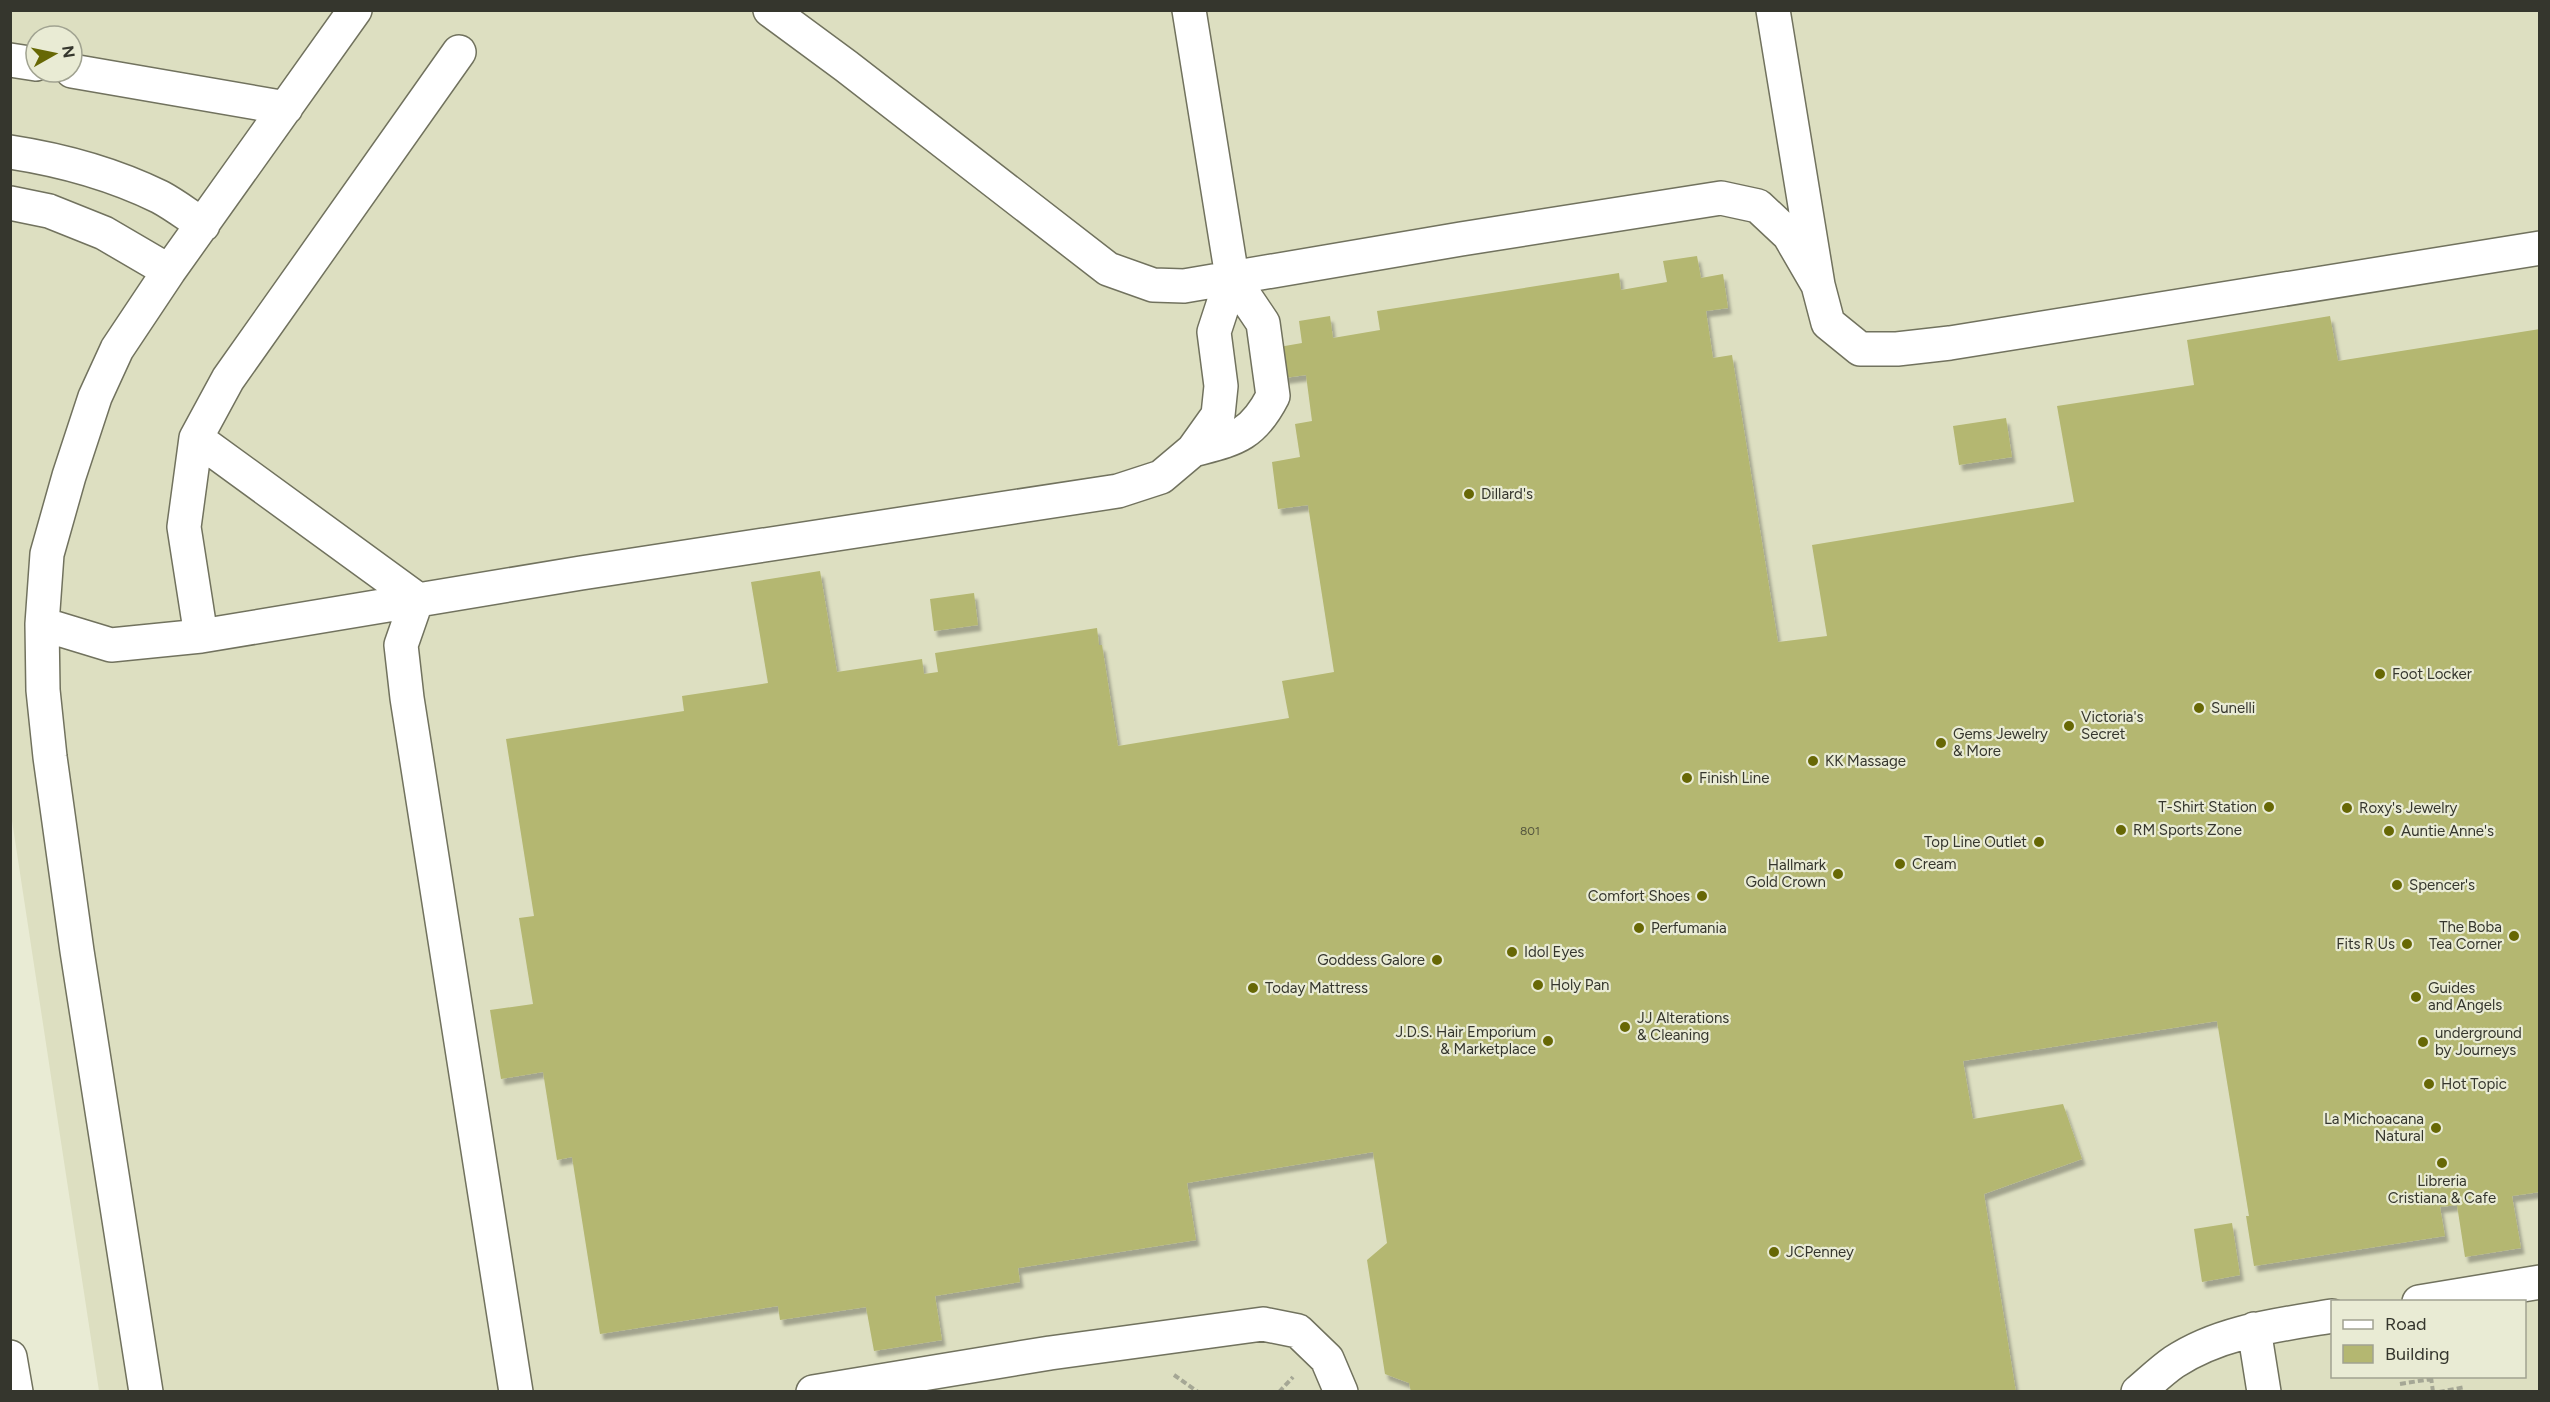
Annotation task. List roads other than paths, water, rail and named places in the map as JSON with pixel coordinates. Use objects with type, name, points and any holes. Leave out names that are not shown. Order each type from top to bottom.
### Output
[{"type":"street","points":[[146,1392],[76,951],[50,757],[43,690],[42,624],[47,554],[95,397],[117,349],[169,271],[355,10]]},
{"type":"street","points":[[770,10],[1108,269],[1153,285],[1184,286],[1721,198],[1758,206],[1789,235],[1818,285]]},
{"type":"street","points":[[1189,10],[1232,277],[1263,324],[1273,396],[1253,426],[1235,439],[1193,450]]},
{"type":"street","points":[[1773,10],[1818,285],[1828,323],[1860,349],[1897,349],[1950,343],[2540,248]]},
{"type":"street","points":[[201,636],[184,527],[196,438],[228,379],[459,52]]},
{"type":"street","points":[[84,73],[286,108]]},
{"type":"street","points":[[10,152],[50,158],[118,179],[163,198],[203,225]]},
{"type":"street","points":[[10,203],[49,211],[104,233],[169,271]]},
{"type":"street","points":[[42,624],[111,645],[201,636],[417,599],[1118,491],[1161,477],[1193,450],[1218,415],[1221,386],[1214,332],[1232,277]]},
{"type":"street","points":[[196,438],[417,599]]},
{"type":"street","points":[[417,599],[401,645],[407,698],[516,1392]]},
{"type":"street","points":[[2431,1300],[2540,1282]]},
{"type":"street","points":[[2138,1392],[2174,1362],[2209,1344],[2254,1329],[2331,1316]]},
{"type":"street","points":[[813,1392],[882,1385],[1050,1353],[1263,1324],[1298,1331],[1327,1359],[1341,1392]]},
{"type":"street","points":[[2254,1329],[2264,1392]]},
{"type":"street","points":[[10,1357],[16,1392]]},
{"type":"place","name":"Dillard's","points":[[1469,494]]},
{"type":"place","name":"Foot Locker","points":[[2380,674]]},
{"type":"place","name":"Sunelli","points":[[2199,708]]},
{"type":"place","name":"Victoria's Secret","points":[[2069,726]]},
{"type":"place","name":"Gems Jewelry & More","points":[[1941,743]]},
{"type":"place","name":"KK Massage","points":[[1813,761]]},
{"type":"place","name":"Finish Line","points":[[1687,778]]},
{"type":"place","name":"T-Shirt Station","points":[[2269,807]]},
{"type":"place","name":"Roxy's Jewelry","points":[[2347,808]]},
{"type":"place","name":"RM Sports Zone","points":[[2121,830]]},
{"type":"place","name":"Auntie Anne's","points":[[2389,831]]},
{"type":"place","name":"Top Line Outlet","points":[[2039,842]]},
{"type":"place","name":"Cream","points":[[1900,864]]},
{"type":"place","name":"Hallmark Gold Crown","points":[[1838,874]]},
{"type":"place","name":"Spencer's","points":[[2397,885]]},
{"type":"place","name":"Comfort Shoes","points":[[1702,896]]},
{"type":"place","name":"Perfumania","points":[[1639,928]]},
{"type":"place","name":"The Boba Tea Corner","points":[[2514,936]]},
{"type":"place","name":"Fits R Us","points":[[2407,944]]},
{"type":"place","name":"Idol Eyes","points":[[1512,952]]},
{"type":"place","name":"Goddess Galore","points":[[1437,960]]},
{"type":"place","name":"Holy Pan","points":[[1538,985]]},
{"type":"place","name":"Today Mattress","points":[[1253,988]]},
{"type":"place","name":"Guides and Angels","points":[[2416,997]]},
{"type":"place","name":"JJ Alterations & Cleaning","points":[[1625,1027]]},
{"type":"place","name":"J.D.S. Hair Emporium & Marketplace","points":[[1548,1041]]},
{"type":"place","name":"underground by Journeys","points":[[2423,1042]]},
{"type":"place","name":"Hot Topic","points":[[2429,1084]]},
{"type":"place","name":"La Michoacana Natural","points":[[2436,1128]]},
{"type":"place","name":"Libreria Cristiana & Cafe","points":[[2442,1163]]},
{"type":"place","name":"JCPenney","points":[[1774,1252]]}]
